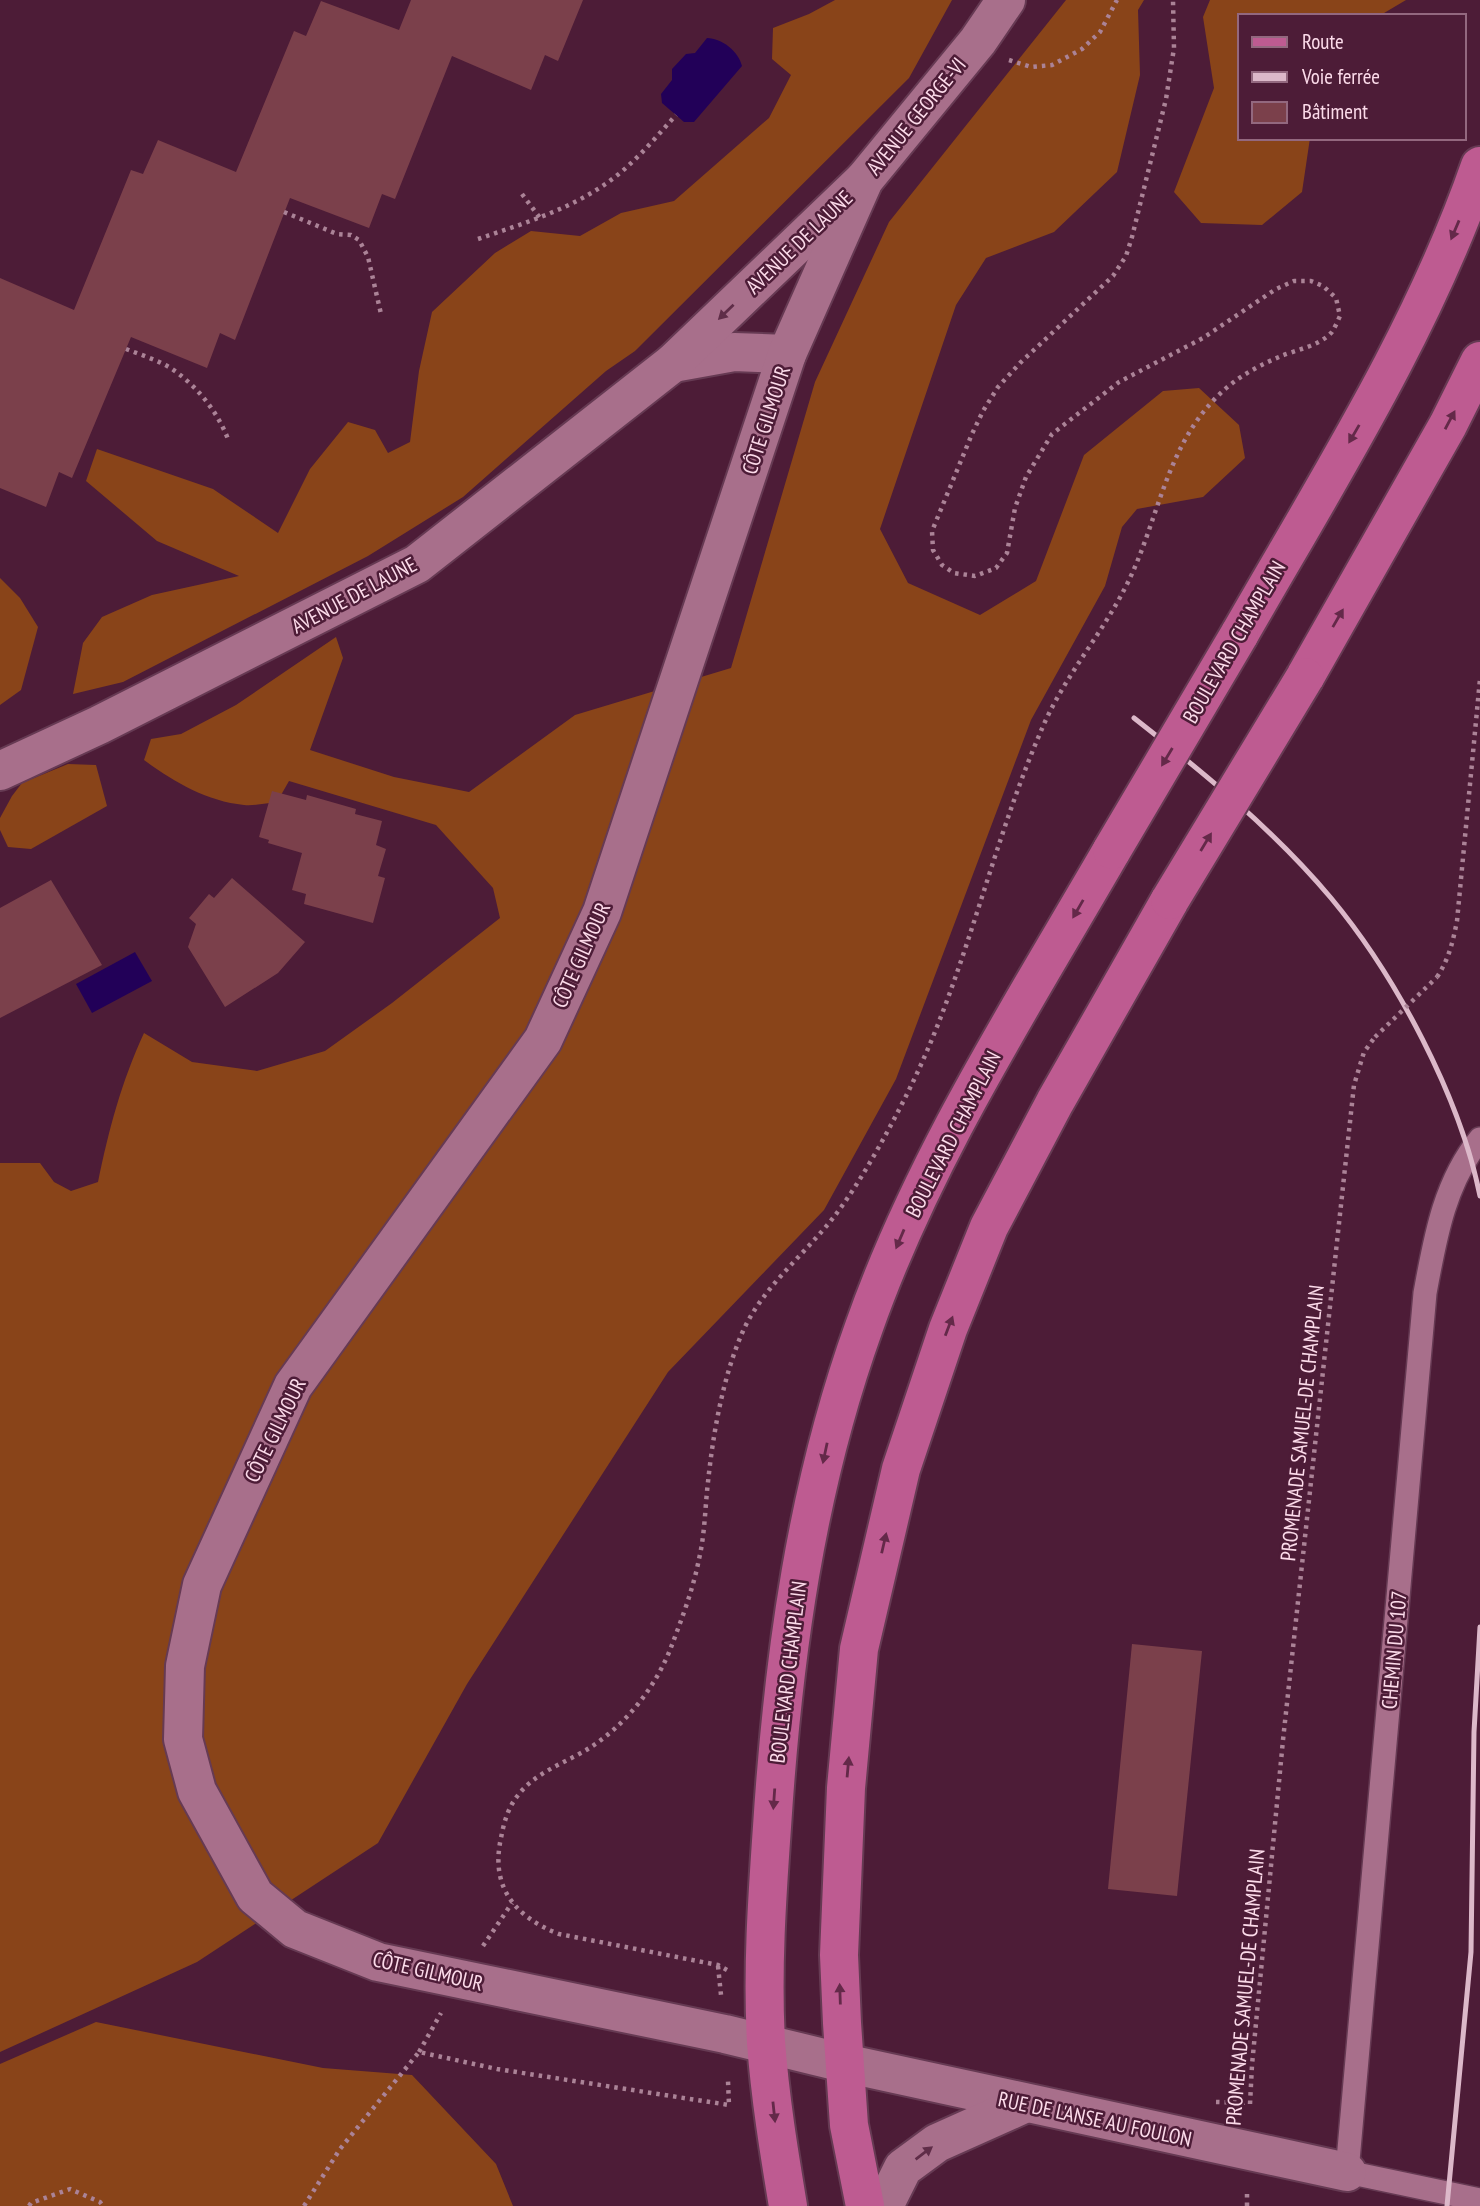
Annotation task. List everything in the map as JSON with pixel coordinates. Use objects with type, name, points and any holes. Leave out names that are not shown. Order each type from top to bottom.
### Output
[{"type":"main road","name":"BOULEVARD CHAMPLAIN","points":[[788,2206],[766,2044],[766,1978],[777,1757],[802,1560],[830,1431],[864,1325],[912,1212],[979,1080],[1381,387],[1424,302],[1480,166]]},
{"type":"main road","points":[[865,2206],[849,2125],[839,1955],[846,1788],[859,1650],[901,1469],[948,1329],[989,1227],[1055,1102],[1170,900],[1305,677],[1441,437],[1480,361]]},
{"type":"street","name":"AVENUE GEORGE-VI","points":[[787,354],[864,180],[978,41],[1006,0]]},
{"type":"street","name":"AVENUE DE LAUNE","points":[[0,771],[99,725],[417,564],[673,363],[864,180]]},
{"type":"street","name":"AVENUE DE LAUNE","points":[[673,363],[734,352],[787,354]]},
{"type":"street","name":"CÔTE GILMOUR","points":[[787,354],[597,924],[543,1040],[293,1386],[202,1585],[185,1666],[183,1739],[197,1791],[255,1896],[295,1928],[378,1962],[725,2034],[844,2063]]},
{"type":"street","name":"RUE DE L'ANSE AU FOULON","points":[[844,2063],[1347,2172]]},
{"type":"street","points":[[884,2206],[903,2168],[937,2143],[1024,2104]]},
{"type":"lane","name":"CHEMIN DU 107","points":[[1347,2172],[1425,1293],[1447,1195],[1469,1152],[1480,1139]]},
{"type":"lane","points":[[1347,2172],[1480,2200]]},
{"type":"path","points":[[978,41],[1006,59],[1031,67],[1052,65],[1082,49],[1100,32],[1117,0]]},
{"type":"path","points":[[478,239],[540,218],[601,188],[618,175],[676,115]]},
{"type":"path","points":[[522,194],[540,218]]},
{"type":"path","points":[[284,212],[359,240],[368,257],[381,314]]},
{"type":"path","points":[[126,349],[161,363],[189,383],[214,410],[228,439]]},
{"type":"path","name":"PROMENADE SAMUEL-DE CHAMPLAIN","points":[[1247,2206],[1252,2065],[1283,1740],[1354,1085],[1364,1052],[1375,1037],[1437,977],[1445,965],[1453,943],[1480,678]]},
{"type":"path","points":[[304,2206],[340,2149],[419,2052],[497,2069],[729,2105],[718,1965]]},
{"type":"path","points":[[29,2206],[70,2189],[100,2202],[103,2206]]},
{"type":"shaded area","points":[[835,0],[952,0],[909,78],[635,351],[606,371],[463,497],[368,556],[123,682],[73,694],[83,643],[102,617],[152,595],[239,576],[157,541],[86,481],[97,449],[213,489],[278,533],[310,469],[348,422],[375,430],[388,453],[410,442],[419,371],[432,312],[495,253],[531,231],[580,236],[621,213],[674,201],[769,118],[791,75],[772,59],[773,28]]},
{"type":"shaded area","points":[[1066,0],[1144,0],[1138,10],[1140,75],[1117,172],[1054,232],[986,258],[956,305],[880,529],[908,583],[980,615],[1036,581],[1084,455],[1163,391],[1199,388],[1239,425],[1245,458],[1203,497],[1137,509],[1122,527],[1105,586],[1031,720],[896,1079],[824,1210],[668,1372],[467,1684],[378,1843],[197,1962],[0,2052],[0,1163],[40,1163],[54,1182],[71,1191],[98,1182],[116,1106],[144,1033],[192,1062],[257,1071],[325,1051],[392,1003],[500,918],[493,888],[436,825],[289,781],[277,802],[248,805],[230,803],[179,783],[144,760],[151,739],[181,734],[236,705],[336,637],[343,658],[310,750],[394,777],[469,792],[575,715],[731,668],[815,382],[889,222]]},
{"type":"shaded area","points":[[1210,0],[1406,0],[1382,14],[1238,14],[1238,140],[1310,140],[1302,192],[1262,225],[1201,223],[1174,192],[1214,88],[1203,17]]},
{"type":"shaded area","points":[[707,38],[718,40],[729,47],[742,66],[694,122],[684,122],[662,103],[661,94],[672,80],[672,69],[686,54],[695,53]]},
{"type":"shaded area","points":[[0,578],[20,598],[38,627],[21,690],[0,705]]},
{"type":"shaded area","points":[[68,764],[96,765],[107,806],[31,849],[8,847],[0,830],[0,818],[12,796],[22,783]]},
{"type":"shaded area","points":[[135,952],[152,981],[92,1013],[76,984]]},
{"type":"shaded area","points":[[96,2022],[323,2068],[412,2075],[496,2164],[513,2206],[0,2206],[0,2064]]},
{"type":"building","points":[[411,0],[583,0],[558,61],[545,55],[531,90],[452,56],[395,199],[382,194],[369,228],[290,198],[235,340],[220,333],[207,368],[131,337],[72,478],[59,472],[46,507],[0,488],[0,278],[74,310],[131,170],[143,174],[158,140],[236,172],[294,31],[306,36],[321,1],[399,30]]},
{"type":"building","points":[[272,791],[306,800],[307,795],[356,809],[355,814],[382,821],[376,845],[386,849],[378,876],[385,878],[373,923],[304,904],[306,894],[292,890],[302,853],[268,843],[269,840],[259,837]]},
{"type":"building","points":[[232,878],[305,942],[278,973],[225,1007],[188,947],[196,924],[189,918],[209,894],[214,898]]},
{"type":"building","points":[[51,880],[102,965],[0,1018],[0,908]]},
{"type":"building","points":[[1132,1644],[1202,1651],[1177,1896],[1108,1889]]},
{"type":"railway","points":[[1134,718],[1212,781],[1262,826],[1309,873],[1355,929],[1401,1000],[1441,1079],[1471,1158],[1480,1196]]},
{"type":"railway","points":[[1447,2206],[1471,1952],[1474,1732],[1480,1627]]}]
